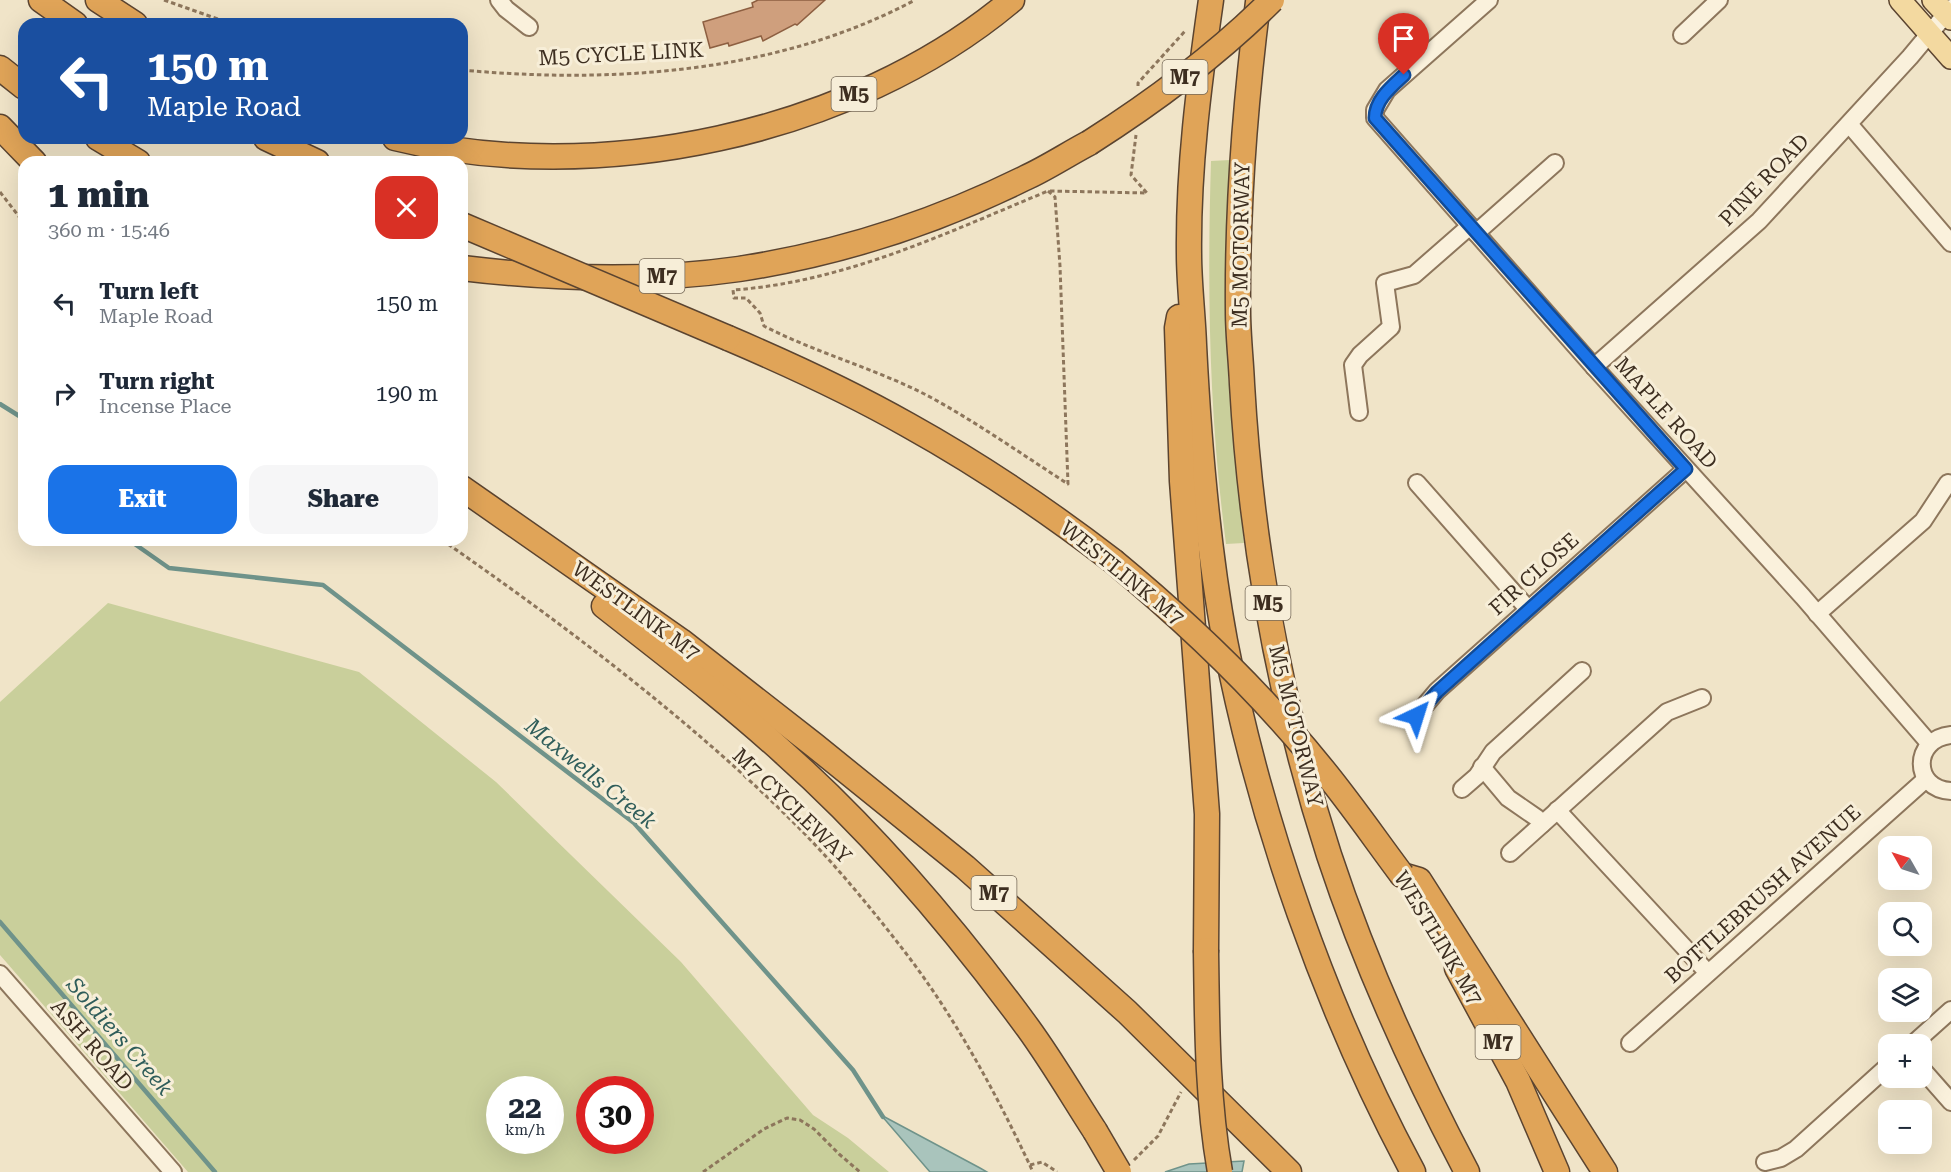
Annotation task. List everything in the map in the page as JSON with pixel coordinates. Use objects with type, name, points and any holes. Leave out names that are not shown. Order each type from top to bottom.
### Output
[{"type":"highway","points":[[41,0],[66,18]]},
{"type":"highway","points":[[98,0],[126,18]]},
{"type":"highway","name":"M5","points":[[419,144],[521,157],[618,154],[708,140],[791,118],[882,81],[933,55],[1012,0]]},
{"type":"highway","name":"M5","points":[[1211,0],[1193,155],[1189,255],[1206,515],[1225,638],[1240,714],[1298,910],[1344,1026],[1413,1172]]},
{"type":"highway","name":"M5 MOTORWAY","points":[[1259,0],[1242,154],[1238,312],[1244,426],[1254,522],[1270,616],[1303,765],[1333,865],[1380,991],[1429,1100],[1467,1172]]},
{"type":"highway","name":"M7","points":[[468,269],[561,276],[648,277],[738,269],[785,260],[897,230],[962,207],[1026,178],[1089,143],[1146,107],[1199,67],[1272,0]]},
{"type":"highway","points":[[0,68],[18,82]]},
{"type":"highway","points":[[0,127],[28,156]]},
{"type":"highway","points":[[108,144],[128,156]]},
{"type":"highway","points":[[279,144],[304,156]]},
{"type":"highway","name":"WESTLINK M7","points":[[468,228],[728,338],[828,384],[908,425],[1027,499],[1113,561],[1200,638],[1280,720],[1348,801],[1402,875],[1419,880],[1464,978],[1518,1082],[1557,1172]]},
{"type":"highway","points":[[1189,255],[1177,328],[1178,384],[1182,481],[1206,804],[1206,950],[1211,1104],[1220,1172]]},
{"type":"highway","name":"WESTLINK M7","points":[[468,492],[681,641],[965,867],[1127,1012],[1289,1172]]},
{"type":"highway","points":[[468,500],[715,693],[785,754],[837,804],[922,895],[966,948],[1029,1029],[1095,1131],[1123,1168]]},
{"type":"highway","points":[[1434,915],[1605,1172]]},
{"type":"main road","points":[[1900,0],[1951,58]]},
{"type":"street","points":[[499,0],[506,9],[529,27]]},
{"type":"street","name":"MAPLE ROAD","points":[[1489,0],[1387,90],[1375,110],[1375,118],[1929,743]]},
{"type":"street","points":[[1682,35],[1719,0]]},
{"type":"street","name":"PINE ROAD","points":[[1594,367],[1759,221],[1930,34],[1945,10]]},
{"type":"street","points":[[1849,124],[1951,243]]},
{"type":"street","points":[[1359,412],[1353,365],[1360,355],[1391,327],[1385,283],[1414,275],[1555,163]]},
{"type":"street","name":"FIR CLOSE","points":[[1416,716],[1437,692],[1686,469]]},
{"type":"street","points":[[1417,483],[1528,609]]},
{"type":"street","points":[[1817,614],[1923,521],[1948,483]]},
{"type":"street","points":[[1462,789],[1477,776],[1493,752],[1582,671]]},
{"type":"street","points":[[1510,853],[1667,712],[1702,698]]},
{"type":"street","points":[[1951,735],[1929,743],[1922,760],[1922,770],[1926,779],[1935,788],[1951,791]]},
{"type":"street","points":[[1482,767],[1508,798],[1542,824]]},
{"type":"street","name":"BOTTLEBRUSH AVENUE","points":[[1630,1043],[1926,779]]},
{"type":"street","points":[[1557,810],[1708,973]]},
{"type":"street","name":"ASH ROAD","points":[[0,974],[173,1172]]},
{"type":"street","points":[[1924,1034],[1951,1010]]},
{"type":"street","points":[[1765,1162],[1781,1158],[1796,1149],[1878,1075]]},
{"type":"street","points":[[1932,1080],[1951,1102]]},
{"type":"path","points":[[164,0],[215,18]]},
{"type":"path","name":"M5 CYCLE LINK","points":[[468,70],[602,75],[714,65],[754,58],[812,43],[866,24],[915,0]]},
{"type":"path","points":[[1048,190],[1055,197],[1060,266],[1068,484],[932,398],[876,372],[788,338],[764,326],[760,313],[746,298],[734,298],[733,290],[766,288],[898,254],[1048,190]]},
{"type":"path","points":[[0,192],[18,214]]},
{"type":"path","name":"M7 CYCLEWAY","points":[[451,546],[644,690],[758,788],[803,832],[845,878],[909,957],[959,1032],[1004,1112],[1033,1172]]},
{"type":"path","points":[[1123,1168],[1158,1136],[1178,1096],[1194,1077]]},
{"type":"path","points":[[703,1172],[764,1129],[787,1118],[800,1120],[814,1129],[838,1155],[860,1172]]},
{"type":"path","points":[[1029,1165],[1042,1162],[1057,1172]]},
{"type":"green space","points":[[1230,160],[1227,281],[1228,375],[1244,543],[1226,544],[1213,400],[1209,257],[1211,161]]},
{"type":"green space","points":[[108,603],[359,672],[496,782],[681,962],[813,1115],[848,1138],[889,1172],[188,1172],[0,955],[0,702]]},
{"type":"water","points":[[881,1115],[980,1168],[987,1172],[930,1172]]},
{"type":"water","points":[[1244,1161],[1242,1172],[1165,1172],[1189,1164]]},
{"type":"building","points":[[758,0],[825,0],[797,25],[763,41],[761,36],[729,46],[728,43],[710,48],[703,22],[753,7],[752,3]]},
{"type":"waterway","name":"Maxwells Creek","points":[[0,404],[18,415]]},
{"type":"waterway","name":"Maxwells Creek","points":[[138,546],[169,568],[323,585],[634,823],[853,1070],[883,1117]]},
{"type":"waterway","name":"Soldiers Creek","points":[[0,922],[215,1172]]},
{"type":"route","points":[[1404,75],[1387,90],[1375,110],[1375,118],[1686,469],[1437,692],[1416,716]]}]
